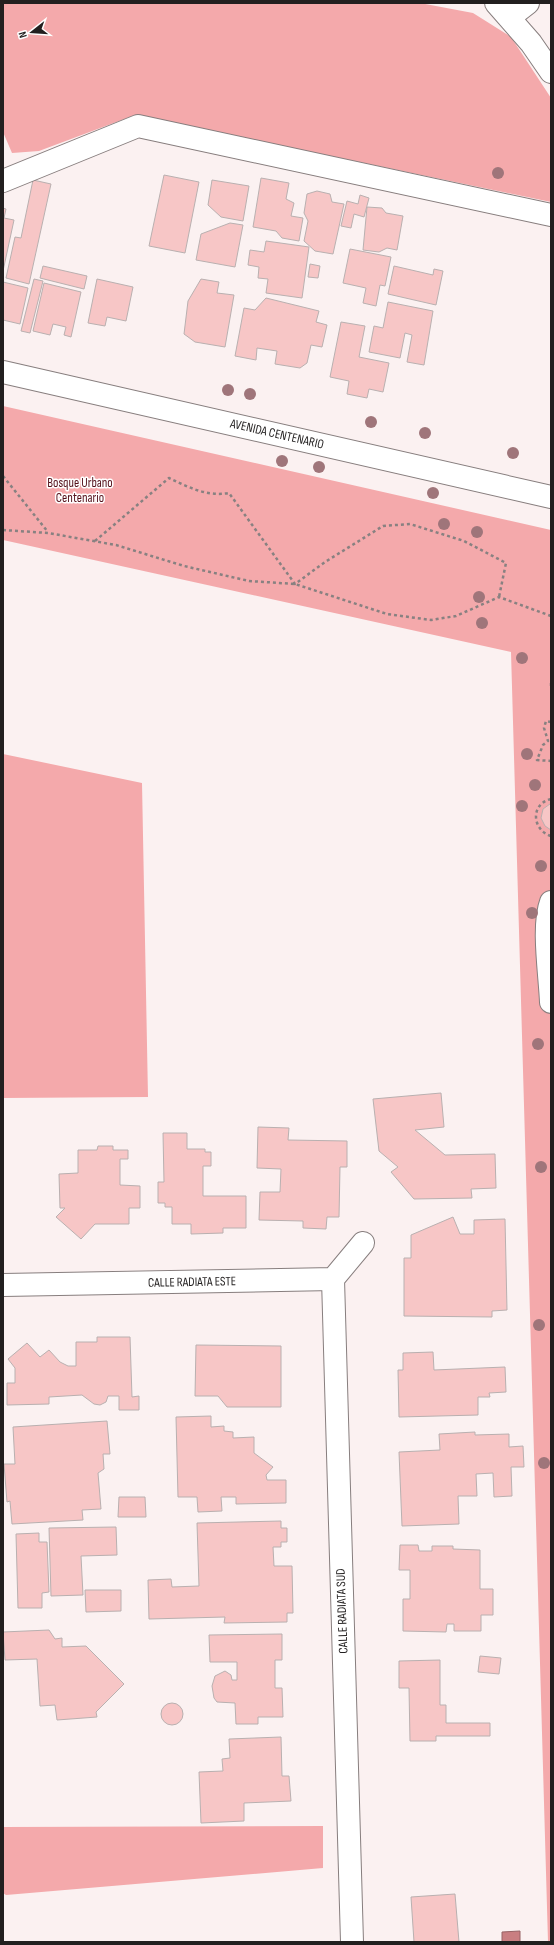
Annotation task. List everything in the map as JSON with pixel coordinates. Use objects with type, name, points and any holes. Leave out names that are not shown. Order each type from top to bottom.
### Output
[{"type":"street","points":[[528,3],[503,10],[532,43],[551,72]]},
{"type":"street","points":[[5,174],[138,126],[551,215]]},
{"type":"street","name":"AVENIDA CENTENARIO","points":[[3,372],[551,497]]},
{"type":"street","points":[[551,902],[548,910],[551,1002]]},
{"type":"street","points":[[333,1279],[363,1243]]},
{"type":"street","name":"CALLE RADIATA ESTE","points":[[3,1285],[333,1279]]},
{"type":"street","name":"CALLE RADIATA SUD","points":[[333,1279],[352,1942]]},
{"type":"path","points":[[3,476],[48,533]]},
{"type":"path","points":[[94,541],[169,478],[198,491],[220,495],[229,493],[295,584]]},
{"type":"path","points":[[295,584],[324,562],[383,526],[410,524],[464,541],[506,563],[499,597]]},
{"type":"path","points":[[3,530],[48,533],[116,545],[184,566],[249,581],[295,584],[387,614],[431,620],[456,616],[499,597],[551,616]]},
{"type":"path","points":[[551,683],[551,688]]},
{"type":"path","points":[[551,722],[546,721],[544,728],[548,741],[543,746],[537,760],[551,761]]},
{"type":"path","points":[[551,799],[538,808],[536,820],[541,830],[551,836]]},
{"type":"green space","points":[[3,3],[420,3],[473,13],[511,37],[551,98],[551,202],[135,115],[39,151],[12,153],[3,132]]},
{"type":"green space","name":"Bosque Urbano Centenario","points":[[3,406],[551,530],[551,1942],[548,1942],[511,652],[3,540]]},
{"type":"green space","points":[[3,754],[142,783],[148,1097],[3,1098]]},
{"type":"green space","points":[[323,1826],[323,1868],[6,1895],[3,1893],[3,1827]]},
{"type":"shaded area","points":[[520,1931],[520,1942],[502,1942],[502,1932]]},
{"type":"building","points":[[164,175],[199,182],[185,253],[149,246]]},
{"type":"building","points":[[261,178],[289,183],[286,199],[294,203],[291,216],[303,218],[299,241],[282,238],[276,231],[253,227]]},
{"type":"building","points":[[33,180],[51,184],[29,284],[6,278],[15,237],[21,238]]},
{"type":"building","points":[[212,180],[249,186],[243,221],[221,217],[208,205]]},
{"type":"building","points":[[317,191],[330,194],[332,202],[344,204],[333,254],[315,251],[304,241],[308,221],[304,213],[307,194]]},
{"type":"building","points":[[360,195],[369,198],[364,217],[354,214],[351,228],[341,226],[347,201],[358,204]]},
{"type":"building","points":[[367,207],[382,208],[386,213],[403,216],[397,250],[387,248],[379,252],[363,250]]},
{"type":"building","points":[[3,208],[6,209],[4,218],[14,220],[3,271]]},
{"type":"building","points":[[230,223],[243,225],[235,267],[196,260],[201,234]]},
{"type":"building","points":[[266,241],[309,247],[302,298],[266,293],[268,279],[258,278],[259,267],[248,265],[250,250],[264,252]]},
{"type":"building","points":[[350,249],[391,257],[385,286],[380,285],[376,306],[363,303],[366,288],[343,283]]},
{"type":"building","points":[[310,264],[320,266],[318,278],[308,277]]},
{"type":"building","points":[[43,266],[87,276],[84,289],[40,278]]},
{"type":"building","points":[[394,266],[433,275],[434,269],[443,271],[436,305],[388,294]]},
{"type":"building","points":[[34,279],[43,281],[30,333],[21,331]]},
{"type":"building","points":[[97,279],[133,287],[126,321],[107,317],[105,326],[88,323]]},
{"type":"building","points":[[201,279],[219,282],[217,293],[234,295],[225,347],[195,342],[184,334],[188,301]]},
{"type":"building","points":[[3,282],[28,288],[20,324],[3,320]]},
{"type":"building","points":[[44,283],[81,292],[71,337],[64,335],[66,327],[53,324],[50,335],[33,331]]},
{"type":"building","points":[[266,298],[319,311],[316,322],[327,325],[322,347],[311,345],[307,363],[300,368],[275,364],[277,351],[257,348],[256,360],[235,356],[244,308],[255,310]]},
{"type":"building","points":[[388,302],[433,311],[424,365],[407,362],[412,335],[405,333],[400,358],[369,352],[374,326],[383,328]]},
{"type":"building","points":[[341,322],[365,326],[359,357],[389,363],[383,392],[369,389],[367,398],[347,394],[349,381],[330,377]]},
{"type":"building","points":[[550,804],[551,830],[545,826],[541,818],[543,809]]},
{"type":"building","points":[[441,1093],[444,1127],[415,1130],[445,1155],[495,1154],[496,1188],[471,1189],[472,1198],[414,1199],[391,1172],[398,1167],[379,1151],[373,1099]]},
{"type":"building","points":[[258,1127],[289,1128],[288,1140],[347,1141],[347,1167],[340,1167],[339,1217],[327,1217],[326,1229],[303,1228],[303,1221],[259,1220],[260,1192],[280,1192],[281,1169],[257,1168]]},
{"type":"building","points":[[163,1133],[187,1133],[187,1149],[205,1149],[205,1152],[211,1152],[211,1166],[203,1166],[203,1196],[246,1196],[246,1228],[223,1228],[223,1233],[191,1234],[191,1224],[172,1224],[172,1207],[165,1207],[165,1203],[158,1203],[158,1182],[164,1182]]},
{"type":"building","points":[[98,1146],[113,1146],[113,1150],[128,1150],[128,1159],[120,1159],[120,1185],[140,1186],[140,1208],[129,1208],[129,1224],[95,1224],[81,1239],[56,1217],[65,1208],[60,1208],[59,1174],[78,1173],[78,1150],[97,1150]]},
{"type":"building","points":[[453,1217],[460,1234],[474,1234],[474,1220],[505,1219],[507,1310],[492,1311],[492,1317],[404,1316],[404,1258],[411,1258],[411,1235]]},
{"type":"building","points":[[97,1337],[130,1337],[132,1397],[139,1396],[139,1410],[119,1410],[119,1396],[108,1396],[106,1402],[100,1405],[94,1404],[82,1395],[49,1397],[49,1404],[7,1405],[7,1383],[15,1383],[15,1368],[8,1359],[27,1343],[40,1357],[49,1350],[60,1362],[68,1366],[76,1366],[76,1342],[97,1342]]},
{"type":"building","points":[[196,1345],[281,1346],[281,1407],[227,1407],[218,1396],[195,1396]]},
{"type":"building","points":[[433,1352],[434,1370],[505,1367],[506,1392],[489,1393],[490,1397],[478,1397],[478,1415],[399,1417],[398,1370],[403,1370],[403,1353]]},
{"type":"building","points":[[211,1416],[211,1427],[224,1426],[224,1431],[233,1432],[233,1438],[254,1437],[254,1453],[273,1467],[266,1475],[267,1480],[286,1480],[286,1503],[236,1504],[236,1497],[221,1497],[222,1511],[198,1512],[197,1497],[178,1497],[176,1417]]},
{"type":"building","points":[[107,1421],[110,1454],[103,1454],[104,1469],[98,1473],[101,1509],[82,1510],[83,1520],[12,1524],[10,1501],[7,1502],[4,1464],[15,1464],[13,1427]]},
{"type":"building","points":[[475,1432],[475,1435],[509,1434],[509,1447],[523,1446],[524,1467],[511,1467],[512,1496],[494,1497],[493,1473],[476,1474],[477,1496],[458,1496],[459,1524],[402,1526],[399,1452],[440,1450],[439,1434]]},
{"type":"building","points":[[119,1497],[145,1497],[146,1517],[118,1517]]},
{"type":"building","points":[[281,1521],[281,1528],[287,1528],[287,1542],[281,1542],[281,1547],[273,1547],[274,1566],[292,1566],[293,1613],[287,1613],[287,1622],[224,1623],[225,1617],[149,1619],[148,1580],[171,1579],[172,1587],[199,1586],[197,1523]]},
{"type":"building","points":[[116,1527],[117,1555],[81,1556],[83,1595],[51,1596],[49,1528]]},
{"type":"building","points":[[39,1533],[39,1542],[47,1542],[49,1592],[42,1593],[42,1608],[18,1608],[16,1534]]},
{"type":"building","points":[[400,1545],[418,1545],[419,1551],[432,1551],[432,1546],[453,1546],[453,1549],[480,1550],[480,1589],[493,1589],[493,1615],[481,1615],[481,1631],[454,1631],[454,1624],[447,1624],[446,1632],[403,1631],[403,1599],[410,1599],[410,1570],[399,1570]]},
{"type":"building","points":[[85,1590],[121,1590],[121,1611],[86,1612]]},
{"type":"building","points":[[49,1630],[55,1639],[62,1638],[62,1647],[86,1646],[124,1684],[96,1712],[97,1717],[57,1720],[55,1705],[40,1706],[37,1659],[5,1660],[3,1632]]},
{"type":"building","points":[[282,1634],[282,1660],[275,1660],[275,1688],[282,1688],[283,1717],[258,1717],[258,1724],[236,1724],[235,1703],[217,1702],[214,1698],[212,1686],[215,1676],[225,1671],[231,1675],[232,1680],[237,1680],[237,1662],[210,1662],[209,1635]]},
{"type":"building","points":[[480,1656],[501,1658],[499,1674],[478,1672]]},
{"type":"building","points":[[440,1660],[440,1705],[446,1705],[446,1723],[490,1723],[490,1736],[436,1736],[436,1741],[410,1741],[409,1688],[399,1688],[399,1661]]},
{"type":"building","points":[[172,1703],[180,1706],[183,1714],[180,1722],[172,1725],[164,1722],[161,1714],[164,1706]]},
{"type":"building","points":[[281,1737],[282,1776],[289,1776],[291,1801],[244,1803],[244,1821],[201,1823],[199,1772],[223,1771],[222,1759],[230,1758],[229,1739]]},
{"type":"building","points":[[455,1894],[459,1942],[414,1942],[411,1897]]}]
